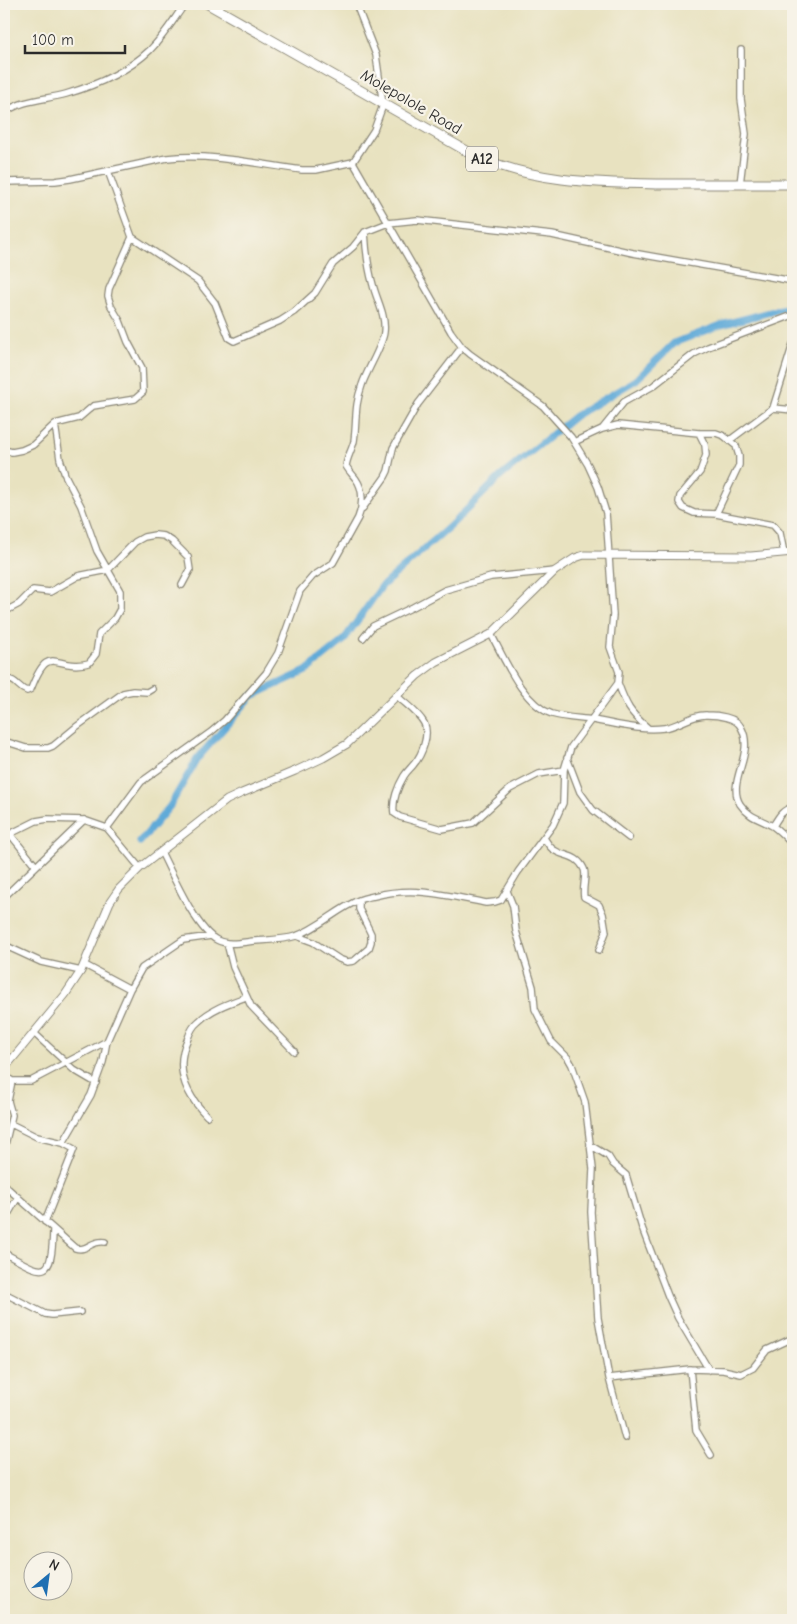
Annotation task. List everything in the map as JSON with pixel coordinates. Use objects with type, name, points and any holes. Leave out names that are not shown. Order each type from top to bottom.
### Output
[{"type":"main road","name":"Molepolole Road","points":[[208,4],[472,154],[505,168],[567,181],[615,184],[793,183]]},
{"type":"street","points":[[4,113],[19,104],[87,87],[124,71],[151,49],[185,4]]},
{"type":"street","points":[[4,182],[55,181],[183,156],[302,170],[316,170],[352,162],[374,130],[384,104],[376,55],[356,4]]},
{"type":"street","points":[[740,184],[746,134],[741,99],[741,50]]},
{"type":"street","points":[[352,162],[451,332],[462,347],[536,400],[554,417],[588,465],[598,487],[606,514],[613,615],[610,647],[618,667],[618,683],[628,707],[635,717],[648,728]]},
{"type":"street","points":[[108,171],[132,237],[198,282],[215,303],[229,338],[234,341],[280,321],[294,312],[315,293],[333,264],[366,232],[388,223],[417,220],[430,221],[552,236],[633,254],[793,281]]},
{"type":"street","points":[[361,510],[362,495],[360,487],[357,480],[348,471],[346,461],[354,440],[358,396],[382,343],[385,330],[382,311],[372,282],[366,251],[366,232]]},
{"type":"street","points":[[4,450],[12,452],[22,450],[33,445],[55,424],[79,418],[94,406],[136,399],[143,392],[142,368],[111,306],[108,296],[109,289],[132,237]]},
{"type":"street","points":[[602,429],[624,402],[653,386],[694,354],[708,346],[793,315]]},
{"type":"street","points":[[730,440],[773,408],[793,344]]},
{"type":"street","points":[[107,828],[141,782],[211,732],[266,673],[278,652],[300,590],[313,576],[333,563],[361,510],[385,477],[394,448],[418,404],[462,347]]},
{"type":"street","points":[[787,365],[793,368]]},
{"type":"street","points":[[773,408],[793,410]]},
{"type":"street","points":[[4,679],[13,680],[23,690],[27,691],[31,689],[36,675],[47,662],[53,660],[82,665],[89,663],[96,654],[99,634],[115,618],[120,609],[120,590],[97,551],[80,506],[64,475],[55,424]]},
{"type":"street","points":[[572,440],[618,425],[716,433],[730,440],[736,446],[739,465],[716,514]]},
{"type":"street","points":[[699,433],[705,445],[706,455],[700,472],[680,496],[679,502],[682,508],[694,513],[716,514],[774,525],[780,534],[784,553]]},
{"type":"street","points":[[4,612],[18,604],[33,590],[50,592],[78,576],[108,570],[135,542],[144,537],[155,535],[164,536],[172,541],[188,556],[190,570],[182,585]]},
{"type":"street","points":[[4,1069],[83,968],[110,902],[119,889],[140,868],[227,800],[316,762],[347,744],[396,695],[427,668],[490,634],[555,571],[575,558],[584,556],[610,554],[651,557],[751,556],[793,552]]},
{"type":"street","points":[[363,638],[373,626],[413,608],[445,590],[491,577],[555,571]]},
{"type":"street","points":[[490,634],[521,688],[530,700],[544,711],[563,717],[591,720],[630,728],[663,728],[674,726],[694,717],[707,715],[736,720],[745,736],[746,748],[737,782],[737,797],[741,805],[754,818],[773,826],[793,845]]},
{"type":"street","points":[[161,852],[183,898],[211,936],[227,944],[297,936],[359,900],[384,894],[430,892],[486,903],[501,900],[518,872],[556,820],[563,803],[564,770],[571,747],[618,683]]},
{"type":"street","points":[[4,741],[26,748],[48,748],[123,693],[133,691],[147,692],[152,689]]},
{"type":"street","points":[[396,695],[420,718],[427,732],[422,750],[416,762],[404,776],[394,801],[394,813],[400,817],[442,829],[473,823],[479,820],[510,789],[539,774],[564,770]]},
{"type":"street","points":[[567,758],[580,792],[593,810],[629,838]]},
{"type":"street","points":[[773,826],[784,810],[793,807]]},
{"type":"street","points":[[4,837],[36,822],[48,819],[84,820],[107,828],[140,868]]},
{"type":"street","points":[[4,897],[35,865],[84,820]]},
{"type":"street","points":[[10,834],[35,865]]},
{"type":"street","points":[[544,838],[552,849],[573,857],[584,868],[582,889],[584,896],[599,905],[603,914],[606,932],[599,950]]},
{"type":"street","points":[[508,891],[513,906],[516,931],[533,987],[535,1009],[551,1040],[568,1058],[576,1073],[585,1102],[593,1169],[591,1212],[598,1318],[609,1378],[625,1438]]},
{"type":"street","points":[[297,936],[312,942],[339,959],[347,962],[354,961],[369,948],[371,942],[371,934],[359,909],[359,900]]},
{"type":"street","points":[[63,1143],[92,1095],[103,1062],[107,1041],[130,989],[142,968],[184,940],[211,936]]},
{"type":"street","points":[[227,944],[233,967],[246,996],[256,1012],[294,1051]]},
{"type":"street","points":[[4,945],[41,962],[83,968],[130,989]]},
{"type":"street","points":[[207,1116],[189,1094],[184,1078],[181,1061],[186,1043],[196,1023],[204,1016],[216,1008],[246,996]]},
{"type":"street","points":[[34,1033],[65,1063],[96,1083]]},
{"type":"street","points":[[4,1074],[12,1081],[31,1081],[107,1041]]},
{"type":"street","points":[[4,1149],[11,1124],[12,1115],[8,1101],[12,1081]]},
{"type":"street","points":[[11,1124],[38,1137],[63,1143],[74,1148],[45,1222]]},
{"type":"street","points":[[590,1145],[608,1156],[626,1175],[642,1228],[668,1296],[678,1318],[709,1370]]},
{"type":"street","points":[[4,1185],[69,1244],[80,1250],[98,1241],[105,1242]]},
{"type":"street","points":[[4,1221],[18,1197]]},
{"type":"street","points":[[4,1253],[36,1270],[42,1270],[50,1263],[53,1230]]},
{"type":"street","points":[[4,1293],[44,1314],[80,1312]]},
{"type":"street","points":[[609,1378],[690,1369],[741,1374],[753,1368],[767,1350],[793,1338]]},
{"type":"street","points":[[690,1369],[696,1430],[711,1455]]},
{"type":"waterway","points":[[140,842],[170,806],[197,759],[252,696],[306,671],[343,641],[382,586],[450,526],[500,477],[575,416],[636,380],[674,343],[721,325],[789,307],[793,304]]}]
